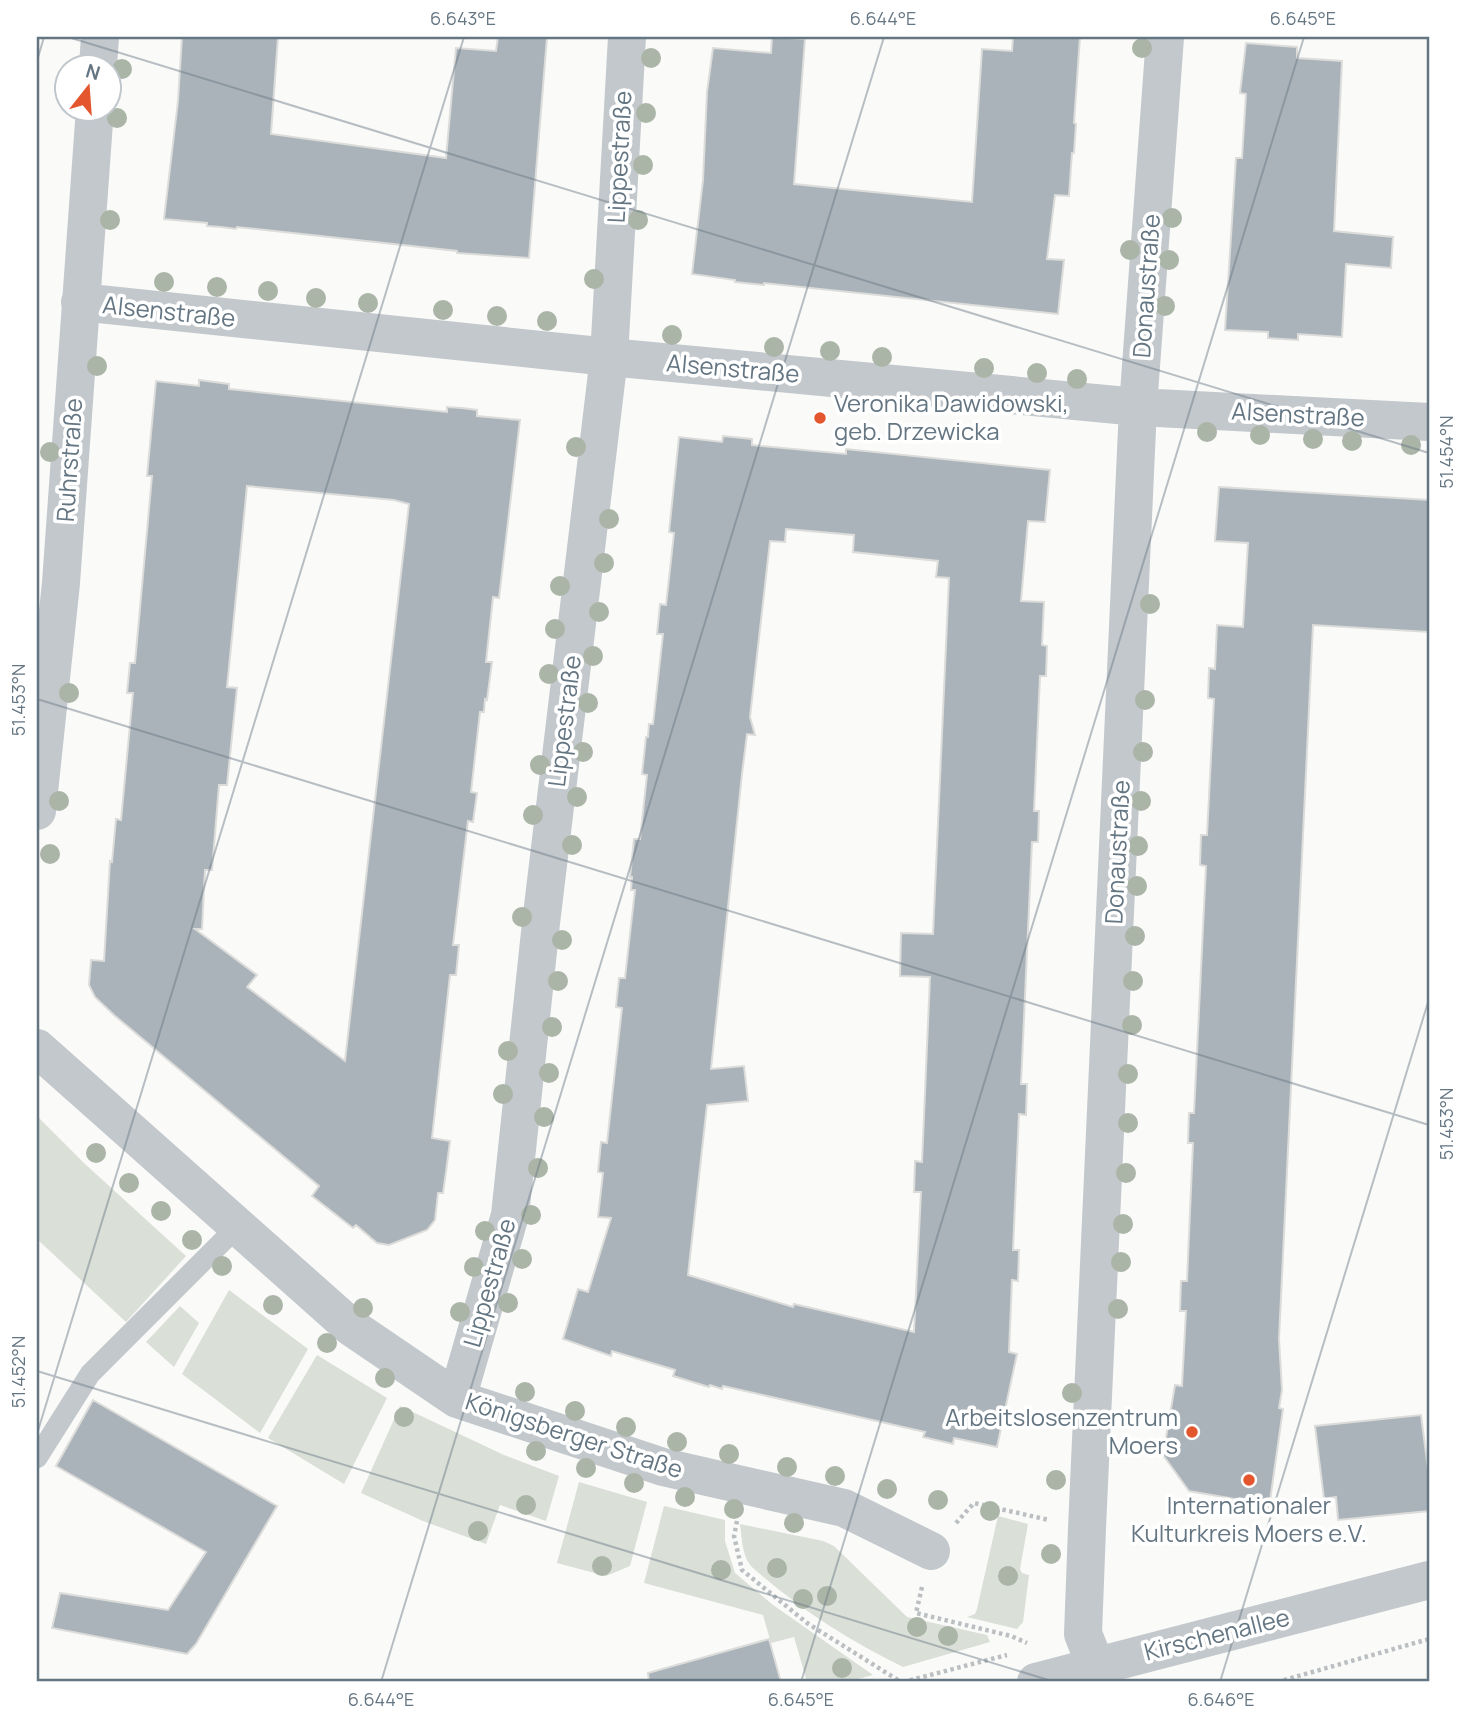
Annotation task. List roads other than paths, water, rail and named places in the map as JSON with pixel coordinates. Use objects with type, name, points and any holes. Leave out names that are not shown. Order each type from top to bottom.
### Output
[{"type":"street","name":"Lippestraße","points":[[457,1399],[510,1215],[541,923],[609,357],[627,37]]},
{"type":"street","name":"Donaustraße","points":[[1096,1666],[1083,1634],[1087,1528],[1138,407],[1165,37]]},
{"type":"street","name":"Ruhrstraße","points":[[37,811],[61,583],[94,122]]},
{"type":"street","name":"Alsenstraße","points":[[80,303],[1138,407],[1429,422]]},
{"type":"street","name":"Königsberger Straße","points":[[37,1048],[351,1327],[457,1399],[663,1467],[844,1508],[930,1551]]},
{"type":"street","name":"Kirschenallee","points":[[1035,1665],[1096,1666],[1419,1587]]},
{"type":"lane","points":[[37,1458],[90,1374],[238,1226]]},
{"type":"place","name":"Veronika Dawidowski, geb. Drzewicka","points":[[820,418]]},
{"type":"place","name":"Arbeitslosenzentrum Moers","points":[[1192,1432]]},
{"type":"place","name":"Internationaler Kulturkreis Moers e.V.","points":[[1249,1480]]}]
